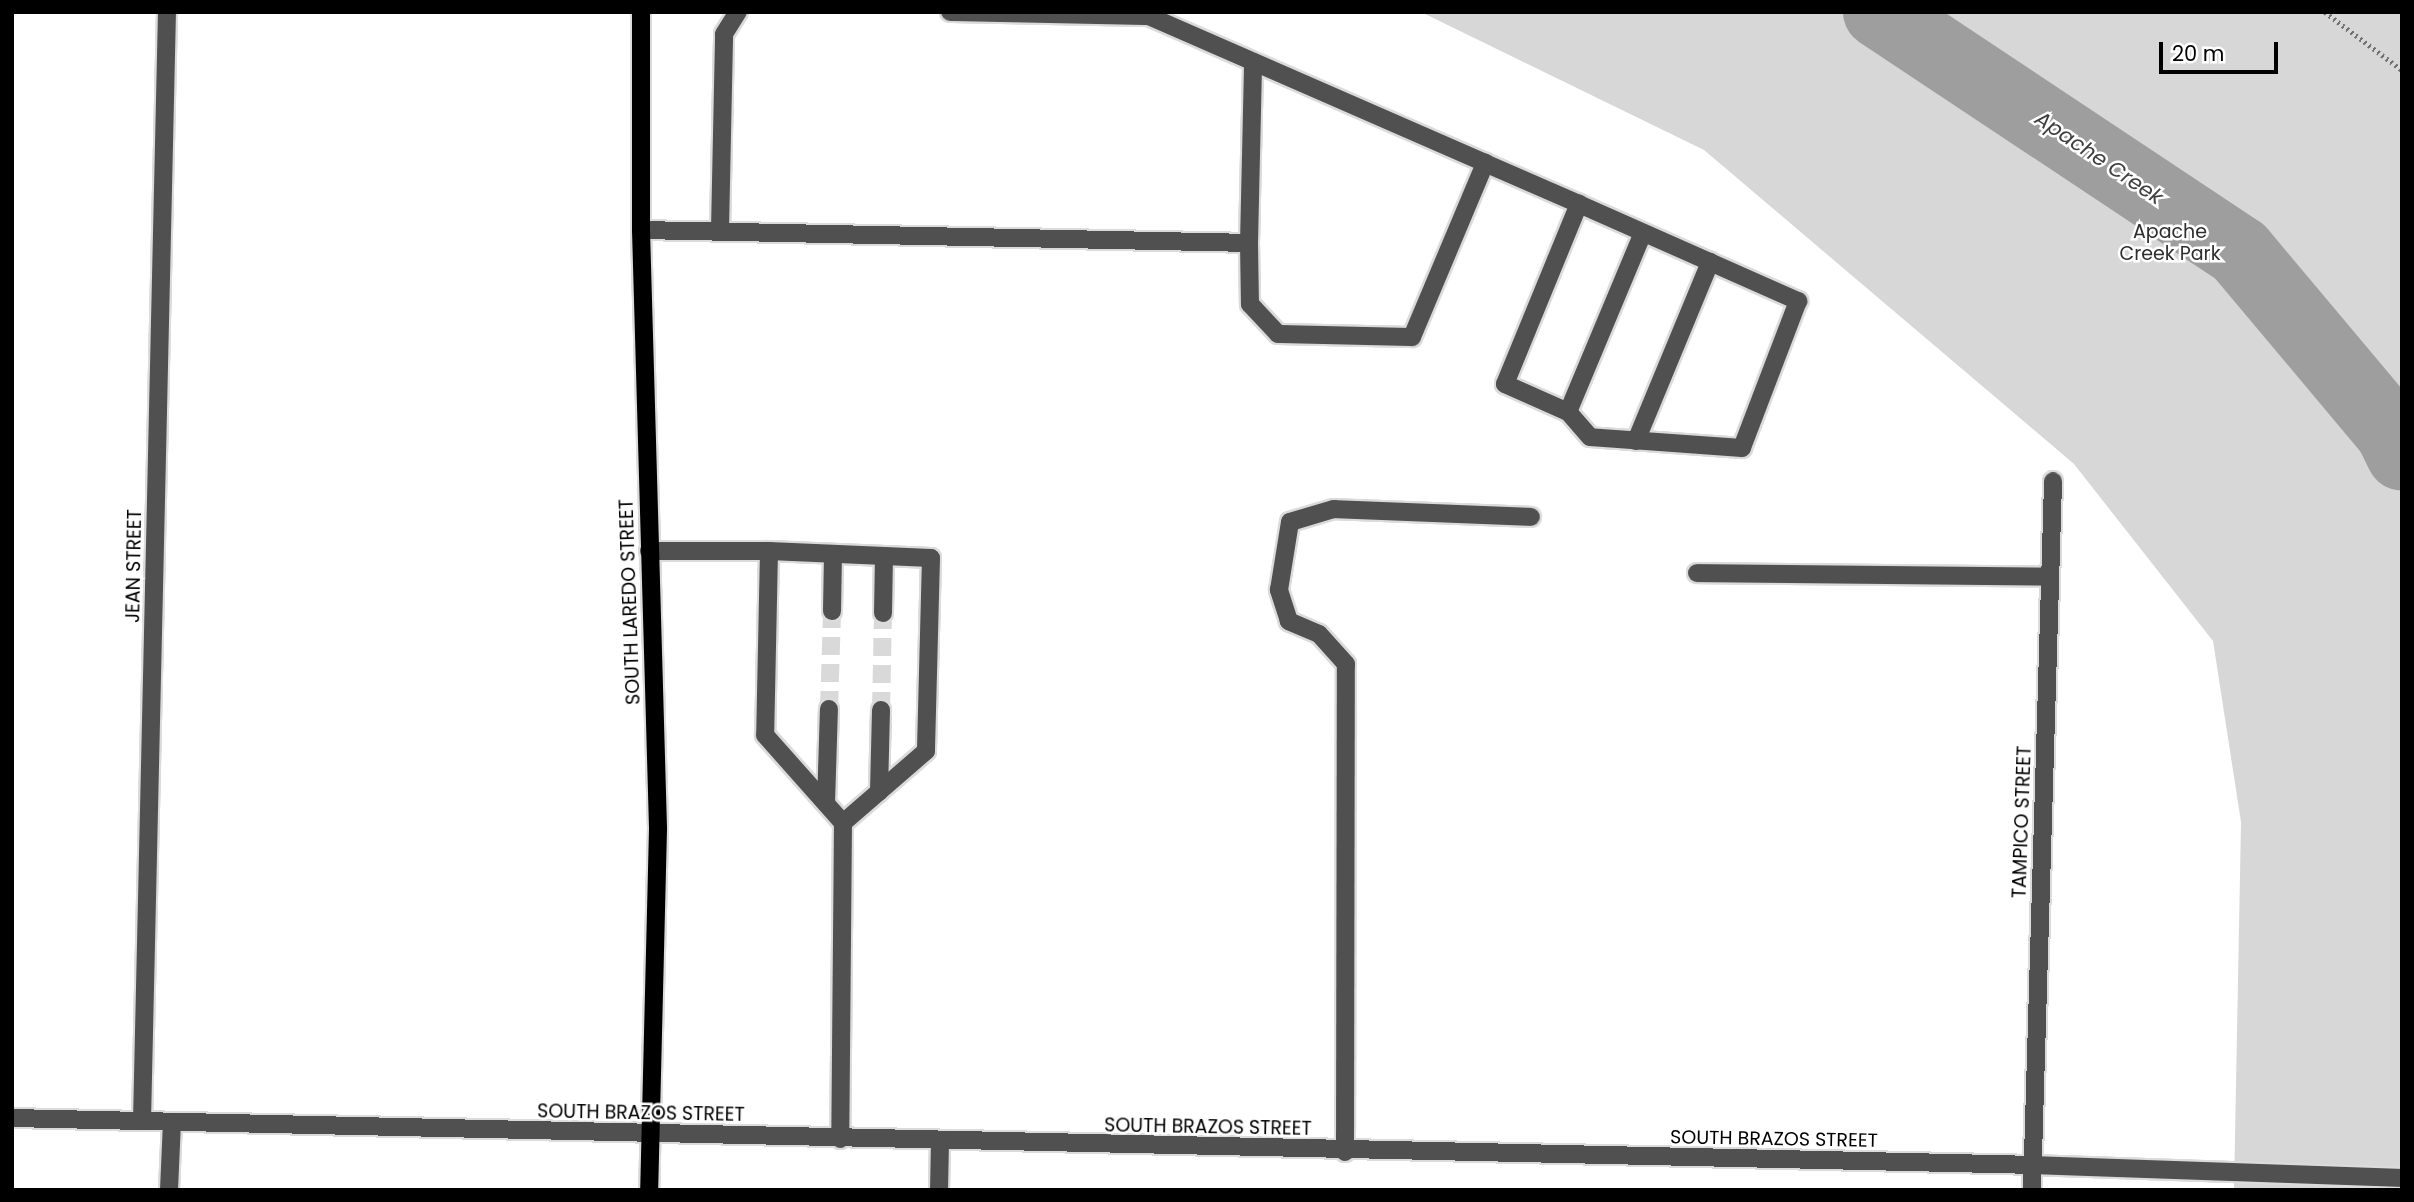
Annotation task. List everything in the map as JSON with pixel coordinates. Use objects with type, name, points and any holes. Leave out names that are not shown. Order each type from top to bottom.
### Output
[{"type":"main road","name":"SOUTH LAREDO STREET","points":[[641,12],[641,230],[658,829],[649,1190]]},
{"type":"street","name":"JEAN STREET","points":[[142,1121],[167,12]]},
{"type":"street","points":[[720,230],[724,34],[738,12]]},
{"type":"street","points":[[950,12],[1148,16],[1579,204],[1797,301],[1742,448],[1590,437],[1568,412],[1505,384],[1579,204]]},
{"type":"street","points":[[1253,62],[1250,304],[1278,334],[1412,337],[1485,163]]},
{"type":"street","points":[[641,230],[1249,243]]},
{"type":"street","points":[[1568,412],[1643,233]]},
{"type":"street","points":[[1636,441],[1710,262]]},
{"type":"street","name":"TAMPICO STREET","points":[[2032,1190],[2053,481]]},
{"type":"street","points":[[1345,1152],[1346,664],[1319,634],[1289,621],[1279,590],[1290,523],[1334,509],[1531,517]]},
{"type":"street","points":[[649,551],[769,551],[931,558],[926,751],[843,823]]},
{"type":"street","points":[[769,551],[765,735],[843,823],[840,1139]]},
{"type":"street","points":[[832,611],[834,554]]},
{"type":"street","points":[[883,613],[884,556]]},
{"type":"street","points":[[1697,573],[2050,577]]},
{"type":"street","points":[[826,803],[829,709]]},
{"type":"street","points":[[879,792],[881,710]]},
{"type":"street","name":"SOUTH BRAZOS STREET","points":[[12,1118],[1345,1152],[2033,1165],[2402,1178]]},
{"type":"street","points":[[169,1190],[172,1122]]},
{"type":"street","points":[[939,1190],[940,1142]]},
{"type":"path","points":[[2325,12],[2402,70]]},
{"type":"green space","name":"Apache Creek Park","points":[[1421,12],[2402,12],[2402,1190],[2234,1190],[2241,822],[2213,641],[2074,464],[1704,150]]},
{"type":"waterway","name":"Apache Creek","points":[[1879,12],[2240,252],[2391,432],[2402,455]]},
{"type":"tunnel","points":[[829,709],[832,611]]},
{"type":"tunnel","points":[[881,710],[883,613]]}]
